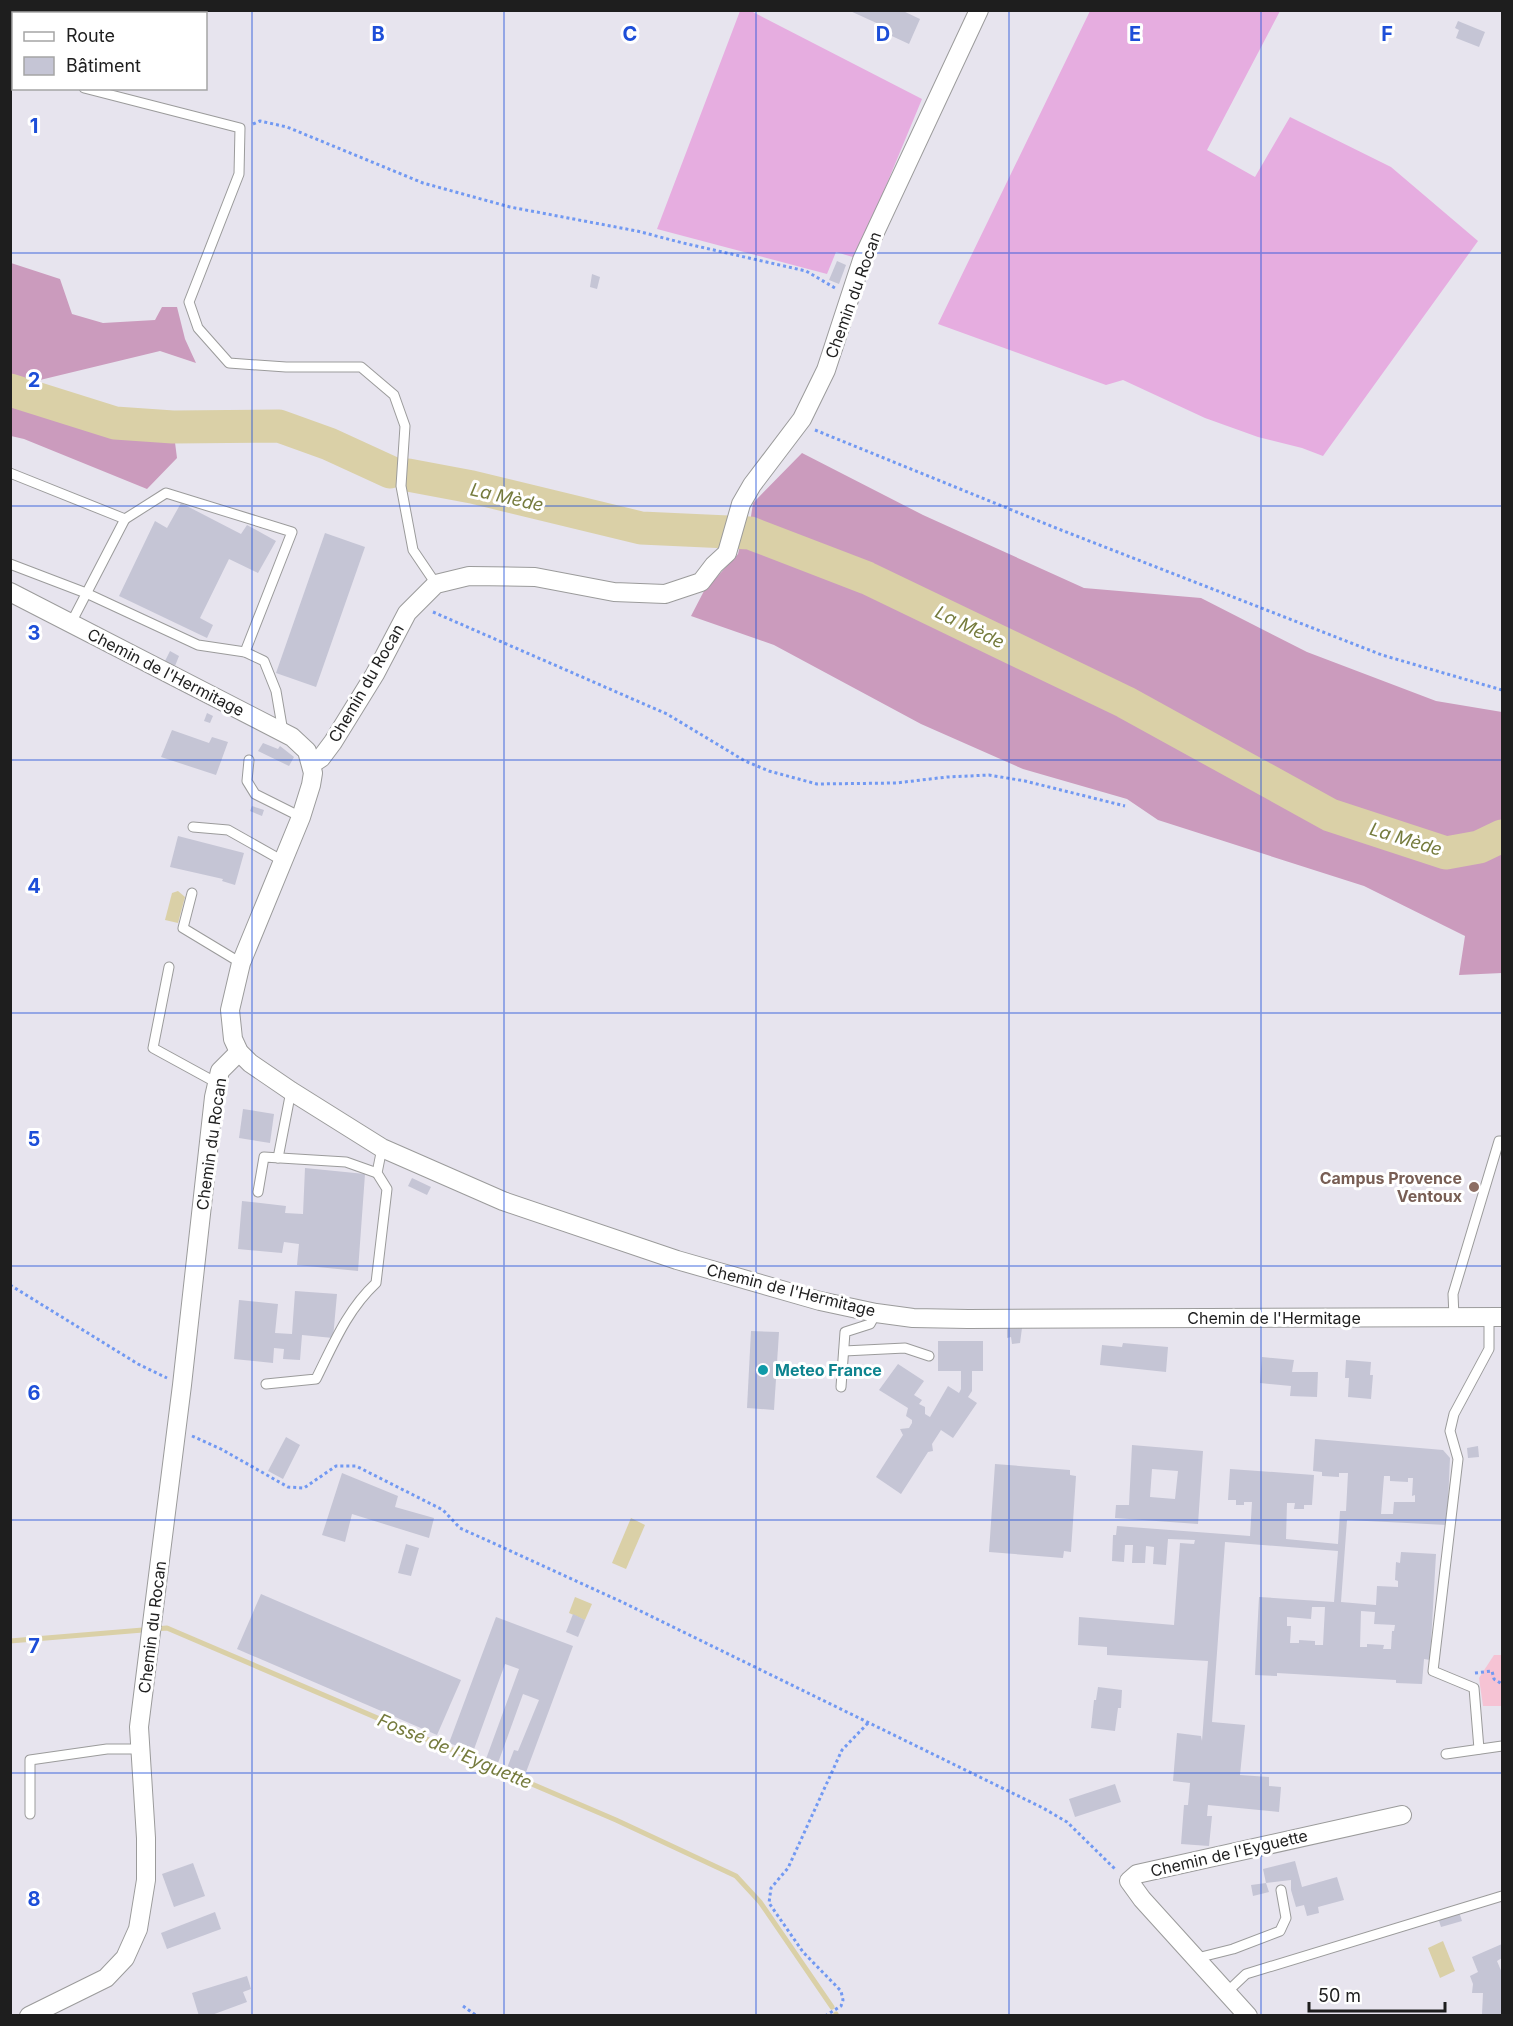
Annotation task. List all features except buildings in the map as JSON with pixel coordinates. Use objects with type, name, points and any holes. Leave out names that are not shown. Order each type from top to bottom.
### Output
[{"type":"street","name":"Chemin du Rocan","points":[[312,764],[321,758],[333,742],[375,674],[407,613],[436,584],[469,576],[536,577],[614,592],[665,594],[701,582],[727,553],[741,504],[752,485],[802,419],[826,370],[862,260],[979,10]]},
{"type":"street","name":"Chemin de l'Hermitage","points":[[10,592],[284,732],[307,751],[312,764]]},
{"type":"street","points":[[239,1052],[233,1039],[230,1010],[241,963],[301,817],[311,785],[312,764]]},
{"type":"street","name":"Chemin du Rocan","points":[[29,2016],[106,1978],[125,1958],[138,1929],[146,1880],[146,1838],[139,1726],[217,1083],[220,1071],[239,1052]]},
{"type":"street","name":"Chemin de l'Hermitage","points":[[239,1052],[250,1063],[291,1091],[382,1148],[503,1201],[677,1260],[820,1301],[876,1313],[913,1318],[968,1319],[1496,1317]]},
{"type":"street","name":"Chemin de l'Eyguette","points":[[1248,2016],[1142,1899],[1129,1881],[1137,1874],[1402,1815]]},
{"type":"lane","points":[[92,90],[240,128],[239,174],[189,302],[198,328],[229,363],[286,367],[361,367],[394,394],[405,426],[401,486],[413,550],[436,584]]},
{"type":"lane","points":[[10,472],[125,519]]},
{"type":"lane","points":[[70,623],[125,519],[166,493],[292,532],[245,652]]},
{"type":"lane","points":[[10,564],[86,593],[198,645],[245,652],[264,661],[276,691],[284,732]]},
{"type":"lane","points":[[249,760],[247,781],[255,794],[301,817]]},
{"type":"lane","points":[[193,827],[228,830],[283,861]]},
{"type":"lane","points":[[192,893],[183,928],[241,963]]},
{"type":"lane","points":[[169,967],[153,1048],[217,1083]]},
{"type":"lane","points":[[278,1158],[291,1091]]},
{"type":"lane","points":[[1454,1317],[1453,1294],[1499,1141],[1503,1141]]},
{"type":"lane","points":[[377,1173],[382,1148]]},
{"type":"lane","points":[[258,1192],[264,1157],[346,1162],[377,1173],[387,1189],[376,1283],[359,1299],[316,1379],[266,1384]]},
{"type":"lane","points":[[842,1387],[845,1332],[870,1324],[876,1313]]},
{"type":"lane","points":[[1479,1749],[1474,1688],[1433,1671],[1458,1459],[1450,1431],[1454,1414],[1489,1348],[1496,1317]]},
{"type":"lane","points":[[844,1351],[905,1348],[929,1356]]},
{"type":"lane","points":[[1446,1754],[1503,1746]]},
{"type":"lane","points":[[30,1814],[30,1760],[107,1749],[140,1749]]},
{"type":"lane","points":[[1197,1958],[1233,1949],[1280,1931],[1286,1918],[1281,1890]]},
{"type":"lane","points":[[1227,1992],[1246,1974],[1503,1896]]},
{"type":"path","points":[[240,128],[260,121],[287,128],[423,183],[510,207],[637,231],[806,271],[850,298]]},
{"type":"path","points":[[802,419],[817,432],[1371,651],[1503,690]]},
{"type":"path","points":[[414,607],[431,611],[667,714],[745,761],[817,784],[896,783],[989,775],[1025,781],[1125,806]]},
{"type":"path","points":[[10,1285],[138,1364],[182,1385]]},
{"type":"path","points":[[176,1429],[221,1449],[288,1487],[304,1488],[336,1466],[356,1466],[443,1510],[460,1528],[621,1601],[1043,1808],[1067,1822],[1129,1881]]},
{"type":"path","points":[[825,2016],[841,2006],[843,1995],[803,1952],[770,1903],[769,1895],[771,1888],[788,1868],[842,1750],[868,1722]]},
{"type":"path","points":[[463,2006],[477,2016]]},
{"type":"shaded area","points":[[740,11],[751,11],[922,99],[856,258],[836,252],[827,274],[657,229]]},
{"type":"shaded area","points":[[1090,11],[1280,11],[1207,150],[1255,177],[1290,117],[1391,167],[1478,241],[1323,456],[1258,437],[1205,418],[1123,380],[1106,385],[938,324]]},
{"type":"shaded area","points":[[11,263],[60,279],[72,314],[103,323],[155,320],[162,307],[177,307],[185,339],[196,363],[160,351],[11,387]]},
{"type":"shaded area","points":[[10,390],[115,423],[173,427],[177,458],[147,489],[24,439],[11,436]]},
{"type":"shaded area","points":[[802,453],[923,515],[1084,588],[1201,598],[1307,652],[1436,701],[1502,712],[1502,830],[1478,839],[1447,846],[1333,810],[1123,691],[867,569],[750,523],[753,503]]},
{"type":"shaded area","points":[[741,541],[755,541],[875,588],[1127,711],[1331,823],[1447,861],[1488,853],[1502,847],[1502,973],[1459,975],[1465,936],[1364,886],[1158,820],[1127,799],[1023,769],[921,724],[774,645],[691,616],[704,591],[738,554]]},
{"type":"shaded area","points":[[178,891],[185,897],[178,923],[165,920],[172,893]]},
{"type":"shaded area","points":[[631,1518],[645,1525],[626,1569],[612,1563]]},
{"type":"shaded area","points":[[575,1597],[592,1604],[585,1620],[569,1613]]},
{"type":"shaded area","points":[[1494,1655],[1502,1655],[1502,1706],[1483,1706],[1479,1678]]},
{"type":"shaded area","points":[[1443,1941],[1455,1971],[1440,1978],[1428,1948]]},
{"type":"waterway","name":"La Mède","points":[[10,390],[115,423],[173,427],[279,426],[329,444],[390,472]]},
{"type":"waterway","name":"La Mède","points":[[408,475],[472,487],[641,528],[750,533],[867,578],[1125,702],[1330,815],[1446,853],[1479,847],[1502,836]]},
{"type":"waterway","name":"Fossé de l'Eyguette","points":[[10,1641],[167,1628],[616,1820],[736,1876],[760,1902],[832,2007]]},
{"type":"place","name":"Campus Provence Ventoux","points":[[1474,1187]]},
{"type":"place","name":"Meteo France","points":[[763,1370]]}]
